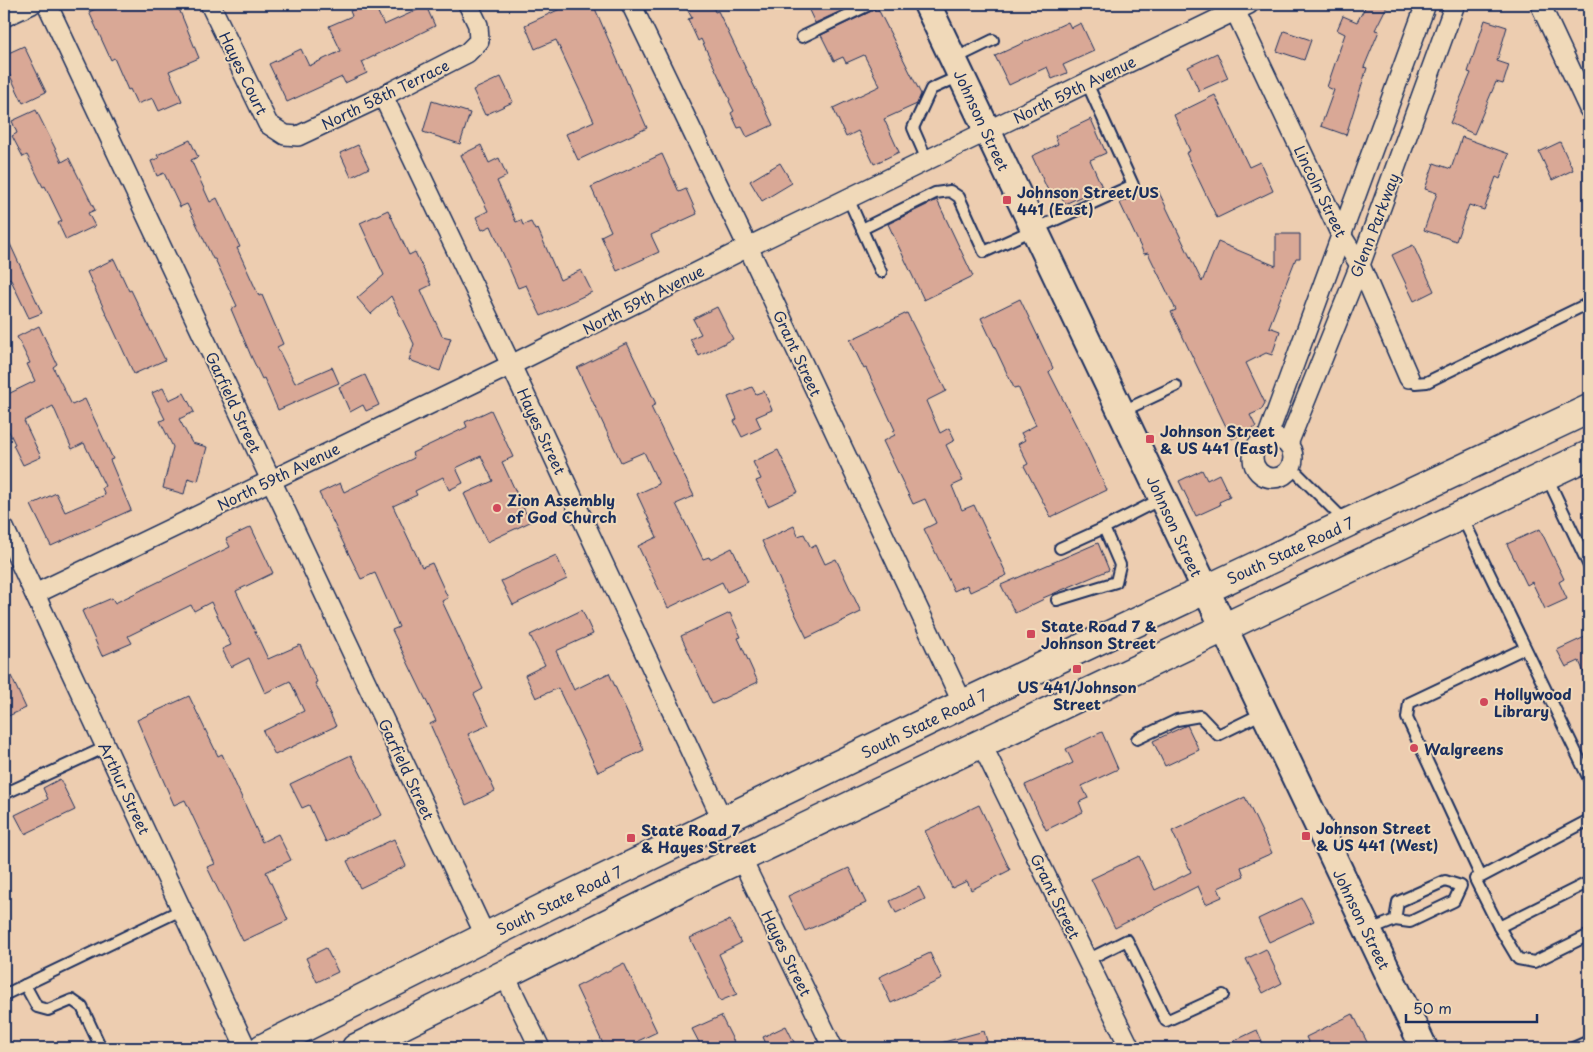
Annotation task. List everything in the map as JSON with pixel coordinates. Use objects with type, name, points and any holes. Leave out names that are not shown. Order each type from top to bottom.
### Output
[{"type":"main road","name":"South State Road 7","points":[[263,1048],[547,906],[963,704],[1589,409]]},
{"type":"main road","points":[[356,1048],[697,879],[1589,455]]},
{"type":"main road","points":[[741,858],[740,844],[743,830],[763,801]]},
{"type":"main road","points":[[697,879],[713,863],[722,850],[725,834],[724,820]]},
{"type":"street","points":[[4,17],[32,4]]},
{"type":"street","name":"Garfield Street","points":[[47,4],[486,937]]},
{"type":"street","name":"Hayes Court","points":[[210,4],[268,124],[285,135]]},
{"type":"street","name":"North 58th Terrace","points":[[285,135],[298,136],[383,96],[467,53],[479,41],[478,24],[468,4]]},
{"type":"street","name":"Grant Street","points":[[631,4],[748,247],[963,704]]},
{"type":"street","name":"Johnson Street","points":[[927,4],[1424,1048]]},
{"type":"street","name":"Glenn Parkway","points":[[1426,4],[1267,438],[1256,446],[1253,452],[1254,465],[1262,475],[1275,478],[1287,472],[1291,467],[1293,455],[1288,444],[1360,265],[1455,4]]},
{"type":"street","points":[[1540,4],[1589,109]]},
{"type":"street","name":"North 59th Avenue","points":[[36,594],[511,365],[848,198],[1087,83],[1239,6]]},
{"type":"street","name":"Lincoln Street","points":[[1239,6],[1341,235],[1360,265],[1409,378]]},
{"type":"street","name":"Hayes Street","points":[[383,96],[724,820]]},
{"type":"street","points":[[1267,438],[1278,438],[1288,444]]},
{"type":"street","name":"Arthur Street","points":[[4,528],[246,1048]]},
{"type":"street","name":"Grant Street","points":[[982,743],[1130,1048]]},
{"type":"street","name":"Hayes Street","points":[[741,858],[833,1048]]},
{"type":"street","points":[[504,974],[540,1048]]},
{"type":"lane","points":[[802,37],[871,4]]},
{"type":"lane","points":[[927,160],[913,128],[931,89],[993,40]]},
{"type":"lane","points":[[862,229],[935,194],[950,191],[959,197],[984,252],[1133,184],[1087,83]]},
{"type":"lane","points":[[848,198],[881,272]]},
{"type":"lane","points":[[1409,378],[1415,383],[1427,382],[1589,303]]},
{"type":"lane","points":[[1121,412],[1176,386]]},
{"type":"lane","points":[[1291,467],[1348,523]]},
{"type":"lane","points":[[1546,476],[1589,566]]},
{"type":"lane","points":[[1060,548],[1162,498]]},
{"type":"lane","points":[[1461,516],[1589,779]]},
{"type":"lane","points":[[1057,600],[1116,582],[1120,565],[1104,528]]},
{"type":"lane","points":[[1525,648],[1409,703],[1406,718],[1500,927],[1518,959],[1534,962],[1589,935]]},
{"type":"lane","points":[[1136,739],[1176,720],[1200,716],[1218,735],[1263,713]]},
{"type":"lane","points":[[4,794],[106,747]]},
{"type":"lane","points":[[1367,931],[1395,920],[1410,922],[1454,901],[1461,886],[1589,820]]},
{"type":"lane","points":[[1395,920],[1398,902],[1445,881],[1461,886]]},
{"type":"lane","points":[[1500,927],[1589,882]]},
{"type":"lane","points":[[4,995],[181,910]]},
{"type":"lane","points":[[1087,960],[1127,940],[1166,1021],[1223,995]]},
{"type":"lane","points":[[26,985],[37,1008],[48,1010],[72,1000],[82,1007],[102,1048]]},
{"type":"lane","points":[[1573,1048],[1589,1041]]},
{"type":"building","points":[[106,4],[177,4],[199,58],[169,71],[182,101],[159,111],[153,98],[137,104],[130,89],[128,90],[114,58],[111,60],[89,12]]},
{"type":"building","points":[[366,4],[374,4],[384,25],[426,6],[435,26],[362,62],[367,73],[345,83],[342,77],[287,102],[269,64],[301,49],[309,66],[341,51],[329,26],[352,16],[350,11]]},
{"type":"building","points":[[571,4],[593,4],[647,128],[578,160],[566,134],[594,121],[556,40],[535,49],[525,25]]},
{"type":"building","points":[[698,4],[712,4],[715,12],[718,11],[773,125],[747,137],[742,127],[738,128],[731,113],[734,111],[730,100],[701,39],[698,41],[688,19],[692,18],[687,9]]},
{"type":"building","points":[[806,4],[856,4],[815,23]]},
{"type":"building","points":[[1367,4],[1388,4],[1375,30],[1379,31],[1364,67],[1367,68],[1346,135],[1321,126],[1334,90],[1327,87],[1345,34],[1337,30],[1343,16],[1357,22]]},
{"type":"building","points":[[877,7],[921,94],[917,104],[884,119],[899,152],[874,164],[858,131],[846,137],[833,108],[880,86],[864,55],[846,63],[843,57],[834,61],[821,35]]},
{"type":"building","points":[[1485,20],[1507,27],[1497,61],[1509,65],[1503,84],[1496,82],[1474,134],[1450,123],[1471,73],[1468,72]]},
{"type":"building","points":[[1068,22],[1071,28],[1081,23],[1094,51],[1063,65],[1067,73],[1052,79],[1047,67],[1009,85],[995,56]]},
{"type":"building","points":[[1284,31],[1311,40],[1304,60],[1277,51]]},
{"type":"building","points":[[24,46],[46,92],[23,103],[4,63],[4,55]]},
{"type":"building","points":[[1217,53],[1228,78],[1199,91],[1188,67]]},
{"type":"building","points":[[501,77],[513,102],[485,115],[473,90]]},
{"type":"building","points":[[1215,95],[1249,167],[1260,162],[1273,191],[1217,218],[1186,153],[1190,151],[1174,115]]},
{"type":"building","points":[[432,101],[470,113],[460,144],[423,132]]},
{"type":"building","points":[[36,110],[62,162],[69,158],[95,210],[88,213],[95,226],[66,240],[58,223],[62,221],[45,186],[43,187],[27,155],[23,157],[12,136],[17,133],[12,121]]},
{"type":"building","points":[[1091,119],[1106,153],[1090,160],[1102,187],[1065,204],[1060,193],[1051,197],[1032,156],[1058,144],[1055,136]]},
{"type":"building","points":[[1462,137],[1509,154],[1500,179],[1496,177],[1484,210],[1469,205],[1456,241],[1424,230],[1437,193],[1425,189],[1434,163],[1451,169]]},
{"type":"building","points":[[190,140],[198,157],[191,160],[210,202],[217,198],[240,247],[237,248],[259,296],[262,295],[283,344],[277,347],[295,383],[332,367],[339,383],[278,410],[264,378],[262,379],[251,356],[231,309],[237,306],[187,204],[180,207],[164,173],[157,176],[151,161],[159,158],[157,155]]},
{"type":"building","points":[[1560,142],[1573,170],[1552,180],[1539,152]]},
{"type":"building","points":[[358,145],[369,168],[351,177],[340,153]]},
{"type":"building","points":[[481,145],[489,163],[499,158],[507,176],[497,181],[516,222],[521,220],[523,225],[531,222],[535,230],[538,229],[560,280],[581,270],[592,292],[541,316],[526,285],[518,288],[491,226],[482,230],[476,217],[488,211],[461,155]]},
{"type":"building","points":[[662,154],[679,192],[686,189],[697,214],[651,235],[659,252],[617,271],[601,236],[611,231],[591,187]]},
{"type":"building","points":[[780,163],[792,183],[762,201],[750,181]]},
{"type":"building","points":[[1156,186],[1202,282],[1218,242],[1276,266],[1276,234],[1300,234],[1300,258],[1296,258],[1269,327],[1280,331],[1272,355],[1266,353],[1246,363],[1265,403],[1261,410],[1250,415],[1256,427],[1232,439],[1171,312],[1176,310],[1148,253],[1144,254],[1120,203]]},
{"type":"building","points":[[937,200],[973,276],[924,300],[888,224]]},
{"type":"building","points":[[388,210],[409,255],[415,252],[431,285],[421,290],[442,336],[451,338],[440,371],[409,360],[414,344],[391,296],[371,314],[357,298],[384,275],[360,223]]},
{"type":"building","points":[[4,231],[42,313],[29,318],[10,278],[4,282]]},
{"type":"building","points":[[1413,245],[1434,291],[1414,301],[1392,255]]},
{"type":"building","points":[[114,259],[165,360],[134,374],[87,272]]},
{"type":"building","points":[[1020,299],[1053,368],[1049,372],[1107,490],[1051,517],[1024,466],[1028,464],[1018,444],[1025,440],[1021,433],[1036,425],[1018,387],[1014,388],[981,318]]},
{"type":"building","points":[[717,307],[733,339],[699,356],[690,339],[701,334],[693,319]]},
{"type":"building","points":[[907,313],[946,391],[926,401],[940,433],[949,428],[955,440],[946,445],[963,481],[952,486],[962,510],[974,505],[1007,575],[970,592],[967,585],[954,591],[924,529],[936,523],[925,499],[913,504],[883,441],[895,435],[893,431],[895,430],[866,368],[864,369],[850,340]]},
{"type":"building","points":[[39,326],[57,364],[53,367],[72,405],[85,399],[113,459],[110,460],[131,510],[51,546],[31,505],[56,493],[65,512],[105,495],[102,488],[105,486],[84,443],[72,449],[53,406],[24,421],[41,457],[23,465],[13,445],[15,444],[4,421],[4,396],[35,381],[27,364],[30,363],[17,337]]},
{"type":"building","points":[[627,343],[656,404],[651,407],[694,496],[676,504],[703,559],[709,557],[710,559],[732,548],[748,582],[727,592],[722,582],[668,608],[638,546],[657,537],[637,494],[659,484],[644,452],[621,462],[577,368]]},
{"type":"building","points":[[365,375],[379,405],[366,411],[363,405],[350,412],[339,387]]},
{"type":"building","points":[[752,387],[756,394],[764,391],[772,410],[756,417],[761,428],[742,437],[734,421],[737,419],[728,397]]},
{"type":"building","points":[[163,388],[169,400],[184,393],[194,412],[179,419],[192,443],[207,447],[198,481],[188,478],[184,494],[163,488],[173,447],[160,421],[165,419],[152,393]]},
{"type":"building","points":[[491,410],[513,457],[502,462],[530,522],[487,542],[464,494],[493,481],[481,456],[456,468],[463,483],[449,490],[443,477],[415,491],[417,495],[393,506],[422,567],[432,563],[448,598],[442,601],[483,689],[474,694],[489,725],[468,734],[495,791],[466,805],[430,724],[436,721],[392,630],[399,627],[375,573],[361,579],[319,493],[340,483],[344,492],[414,458],[412,453],[467,427],[465,422]]},
{"type":"building","points":[[778,450],[798,492],[768,506],[756,481],[761,479],[753,462]]},
{"type":"building","points":[[1202,470],[1207,480],[1219,474],[1230,497],[1219,502],[1220,505],[1196,516],[1179,481]]},
{"type":"building","points":[[794,526],[798,536],[804,534],[811,548],[816,545],[825,564],[836,559],[861,612],[807,638],[762,541]]},
{"type":"building","points":[[251,527],[273,573],[236,591],[268,659],[300,645],[317,682],[315,683],[336,726],[275,755],[263,731],[304,711],[290,681],[265,693],[249,658],[231,667],[222,649],[231,645],[211,602],[194,611],[191,605],[128,636],[132,643],[102,656],[82,611],[112,598],[115,603],[230,547],[226,539]]},
{"type":"building","points":[[1540,529],[1564,579],[1559,582],[1567,599],[1545,609],[1532,582],[1527,585],[1507,544]]},
{"type":"building","points":[[1098,543],[1109,570],[1043,598],[1015,613],[1001,585]]},
{"type":"building","points":[[556,555],[567,579],[513,605],[501,581]]},
{"type":"building","points":[[582,610],[593,634],[556,651],[574,690],[609,673],[644,750],[598,772],[558,688],[536,698],[525,675],[545,665],[530,635]]},
{"type":"building","points":[[730,613],[741,637],[738,638],[758,682],[712,704],[681,636]]},
{"type":"building","points":[[1589,635],[1589,684],[1579,661],[1566,667],[1557,650]]},
{"type":"building","points":[[4,661],[26,708],[4,718]]},
{"type":"building","points":[[189,696],[218,756],[222,754],[262,842],[278,834],[291,860],[266,872],[288,920],[243,941],[207,867],[215,864],[185,800],[174,805],[137,720]]},
{"type":"building","points":[[1187,725],[1199,750],[1165,766],[1153,741]]},
{"type":"building","points":[[1102,732],[1118,769],[1082,786],[1088,798],[1079,802],[1083,812],[1046,830],[1025,785],[1073,763],[1066,749]]},
{"type":"building","points":[[351,755],[382,815],[326,842],[309,805],[302,808],[290,784]]},
{"type":"building","points":[[60,779],[75,810],[25,834],[15,815],[48,799],[43,788]]},
{"type":"building","points":[[1245,797],[1272,853],[1241,867],[1244,876],[1218,888],[1222,897],[1206,904],[1198,886],[1115,928],[1091,879],[1139,856],[1155,890],[1191,872],[1172,831]]},
{"type":"building","points":[[979,805],[1010,870],[971,890],[967,881],[952,888],[925,831]]},
{"type":"building","points":[[394,839],[406,866],[360,888],[347,861]]},
{"type":"building","points":[[849,868],[866,903],[805,931],[788,896]]},
{"type":"building","points":[[919,887],[925,899],[896,913],[890,901]]},
{"type":"building","points":[[1302,898],[1314,921],[1269,942],[1258,919]]},
{"type":"building","points":[[730,920],[741,943],[719,954],[737,994],[720,1001],[690,938]]},
{"type":"building","points":[[326,948],[338,972],[317,982],[306,958]]},
{"type":"building","points":[[1266,949],[1282,983],[1263,993],[1246,959]]},
{"type":"building","points":[[930,953],[942,979],[891,1003],[879,977]]},
{"type":"building","points":[[624,963],[657,1032],[638,1041],[641,1048],[605,1048],[576,987]]},
{"type":"building","points":[[1353,1014],[1368,1044],[1360,1048],[1311,1048],[1306,1037]]},
{"type":"building","points":[[721,1016],[734,1042],[722,1048],[702,1048],[692,1029]]},
{"type":"building","points":[[786,1026],[797,1048],[768,1048],[763,1037]]},
{"type":"building","points":[[1257,1030],[1265,1048],[1219,1048]]},
{"type":"building","points":[[984,1031],[989,1048],[937,1048],[937,1044]]},
{"type":"place","name":"Johnson Street/US 441 (East)","points":[[1007,200]]},
{"type":"place","name":"Johnson Street & US 441 (East)","points":[[1150,439]]},
{"type":"place","name":"Zion Assembly of God Church","points":[[497,508]]},
{"type":"place","name":"State Road 7 & Johnson Street","points":[[1031,634]]},
{"type":"place","name":"US 441/Johnson Street","points":[[1077,669]]},
{"type":"place","name":"Hollywood Library","points":[[1484,702]]},
{"type":"place","name":"Walgreens","points":[[1414,748]]},
{"type":"place","name":"Johnson Street & US 441 (West)","points":[[1306,836]]},
{"type":"place","name":"State Road 7 & Hayes Street","points":[[631,838]]}]
